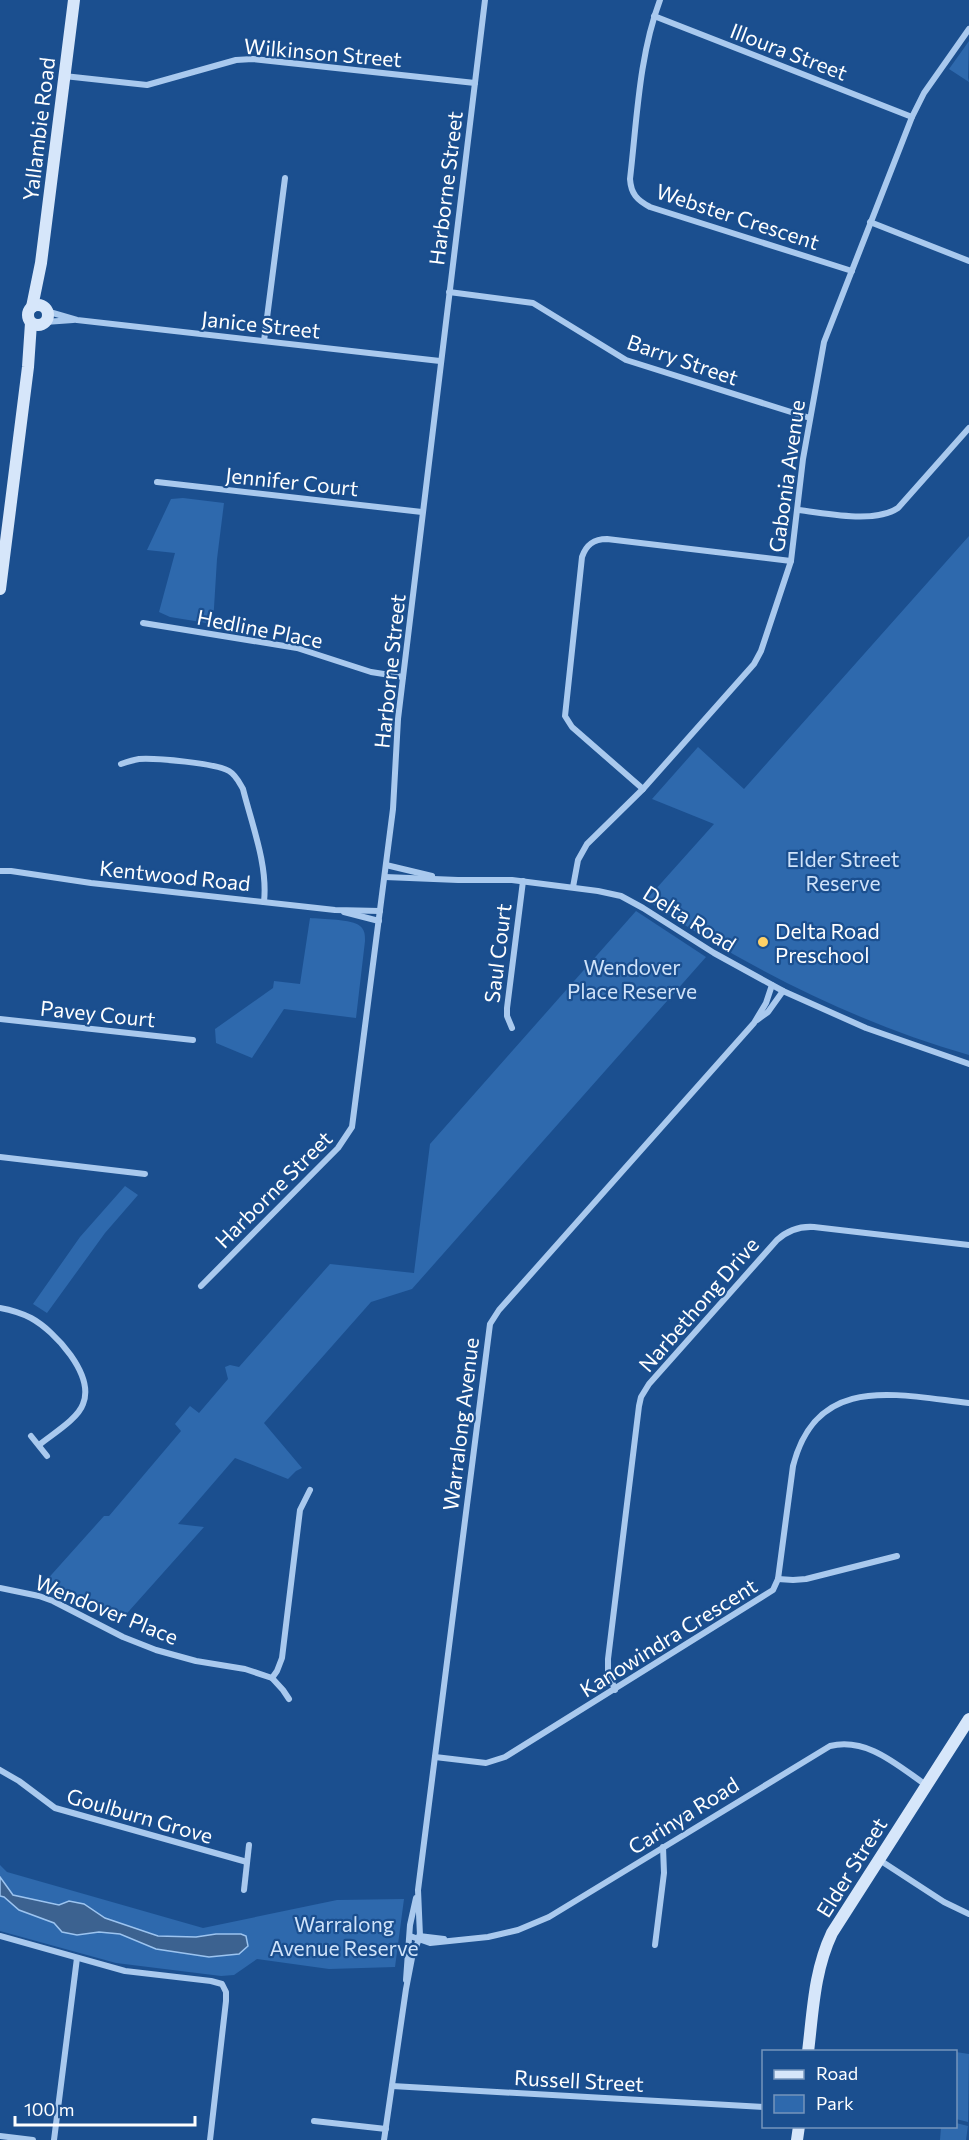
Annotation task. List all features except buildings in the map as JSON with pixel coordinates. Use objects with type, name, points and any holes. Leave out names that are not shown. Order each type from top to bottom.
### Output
[{"type":"street","name":"Yallambie Road","points":[[0,589],[28,367],[40,316],[41,263],[74,0]]},
{"type":"street","name":"Harborne Street","points":[[201,1286],[338,1148],[348,1135],[354,1118],[393,809],[398,719],[422,512],[485,0]]},
{"type":"street","name":"Webster Crescent","points":[[660,0],[647,44],[630,179],[632,193],[650,207],[852,271]]},
{"type":"street","name":"Illoura Street","points":[[654,16],[912,117]]},
{"type":"street","name":"Gabonia Avenue","points":[[573,888],[575,869],[581,851],[643,789],[754,664],[765,642],[791,561],[810,418],[824,342],[912,117],[924,93],[969,29]]},
{"type":"street","name":"Wilkinson Street","points":[[64,76],[147,85],[236,60],[253,59],[475,83]]},
{"type":"street","points":[[264,341],[285,178]]},
{"type":"street","points":[[870,222],[969,261]]},
{"type":"street","name":"Barry Street","points":[[448,292],[533,303],[626,360],[810,418]]},
{"type":"street","name":"Janice Street","points":[[40,316],[77,320]]},
{"type":"street","name":"Janice Street","points":[[40,316],[441,360]]},
{"type":"street","points":[[798,510],[872,516],[893,512],[969,428]]},
{"type":"street","name":"Jennifer Court","points":[[157,482],[422,512]]},
{"type":"street","points":[[643,789],[572,727],[565,716],[584,550],[595,540],[607,539],[791,561]]},
{"type":"street","name":"Hedline Place","points":[[143,623],[297,648],[371,672],[403,677]]},
{"type":"street","points":[[121,764],[131,760],[154,759],[215,766],[232,774],[243,789],[266,881],[264,902]]},
{"type":"street","name":"Delta Road","points":[[386,865],[447,879]]},
{"type":"street","name":"Kentwood Road","points":[[0,870],[91,883],[335,910],[380,911]]},
{"type":"street","name":"Delta Road","points":[[385,877],[522,881],[610,893],[633,902],[700,945],[783,991],[866,1028],[969,1064]]},
{"type":"street","name":"Saul Court","points":[[512,1028],[507,1016],[507,1008],[522,881]]},
{"type":"street","name":"Kentwood Road","points":[[335,910],[379,921]]},
{"type":"street","name":"Warralong Avenue","points":[[754,1023],[766,1003],[772,985]]},
{"type":"street","name":"Warralong Avenue","points":[[406,1989],[405,1966],[412,1911],[418,1890],[490,1324],[499,1310],[754,1023],[768,1012],[783,991]]},
{"type":"street","name":"Pavey Court","points":[[0,1019],[193,1040]]},
{"type":"street","points":[[0,1157],[146,1174]]},
{"type":"street","name":"Narbethong Drive","points":[[615,1690],[608,1671],[608,1659],[639,1406],[641,1397],[649,1384],[777,1240],[790,1230],[806,1226],[969,1245]]},
{"type":"street","points":[[0,1308],[29,1317],[55,1336],[72,1358],[85,1384],[85,1398],[80,1411],[39,1445]]},
{"type":"street","name":"Kanowindra Crescent","points":[[435,1757],[486,1763],[505,1757],[773,1590],[778,1579],[793,1466],[803,1438],[820,1417],[841,1402],[874,1394],[969,1403]]},
{"type":"street","points":[[31,1436],[47,1456]]},
{"type":"street","points":[[289,1699],[272,1678],[282,1658],[300,1510],[310,1490]]},
{"type":"street","points":[[778,1579],[806,1579],[897,1556]]},
{"type":"street","name":"Wendover Place","points":[[0,1588],[53,1601],[123,1637],[156,1650],[196,1661],[245,1669],[272,1678]]},
{"type":"street","name":"Elder Street","points":[[808,2050],[816,1986],[823,1953],[841,1917],[969,1719]]},
{"type":"street","name":"Carinya Road","points":[[410,1936],[451,1940],[500,1935],[534,1924],[565,1908],[820,1750],[838,1744],[857,1744],[866,1747],[926,1785]]},
{"type":"street","name":"Goulburn Grove","points":[[0,1770],[55,1808],[247,1862]]},
{"type":"street","points":[[244,1890],[249,1845]]},
{"type":"street","points":[[655,1945],[664,1873],[663,1847]]},
{"type":"street","points":[[878,1859],[944,1902],[969,1914]]},
{"type":"street","name":"Warralong Avenue","points":[[384,2140],[406,1989],[412,1958],[420,1938],[418,1890]]},
{"type":"street","points":[[0,1936],[125,1971],[211,1981],[224,1987],[226,2001],[210,2140]]},
{"type":"street","points":[[54,2140],[77,1958]]},
{"type":"street","name":"Russell Street","points":[[392,2086],[762,2108]]},
{"type":"street","points":[[314,2121],[386,2129]]},
{"type":"street","points":[[0,2136],[33,2140]]},
{"type":"green space","points":[[969,41],[968,78],[969,82],[949,69]]},
{"type":"green space","points":[[183,498],[224,503],[217,559],[213,624],[170,617],[159,612],[175,553],[147,550],[171,499]]},
{"type":"green space","name":"Elder Street Reserve","points":[[969,536],[969,1055],[884,1026],[802,990],[722,948],[646,900],[714,824],[652,799],[698,747],[744,789]]},
{"type":"green space","name":"Wendover Place Reserve","points":[[636,911],[706,957],[412,1289],[371,1302],[264,1423],[302,1468],[288,1479],[235,1458],[178,1524],[204,1527],[121,1620],[74,1595],[44,1583],[104,1516],[109,1516],[181,1431],[175,1424],[190,1406],[199,1413],[228,1379],[225,1367],[230,1365],[239,1367],[330,1264],[414,1273],[430,1144]]},
{"type":"green space","points":[[310,918],[351,922],[360,926],[364,931],[365,941],[356,1018],[284,1009],[252,1058],[216,1043],[215,1029],[273,988],[274,981],[300,984]]},
{"type":"green space","points":[[125,1186],[138,1195],[105,1233],[47,1313],[33,1304],[80,1237]]},
{"type":"green space","name":"Warralong Avenue Reserve","points":[[0,1865],[7,1872],[203,1928],[337,1900],[404,1899],[395,1967],[329,1969],[257,1959],[234,1975],[221,1976],[116,1963],[0,1931]]},
{"type":"green space","points":[[957,2052],[969,2054],[968,2122],[957,2119]]},
{"type":"green space","points":[[957,2123],[968,2126],[966,2140],[940,2140],[941,2128],[957,2128]]},
{"type":"shaded area","points":[[0,1877],[13,1895],[59,1905],[69,1901],[84,1904],[105,1918],[158,1936],[196,1937],[241,1934],[246,1936],[248,1946],[239,1954],[209,1957],[156,1949],[120,1934],[99,1932],[77,1935],[62,1932],[54,1923],[19,1910],[0,1896]]},
{"type":"place","name":"Delta Road Preschool","points":[[763,942]]}]
